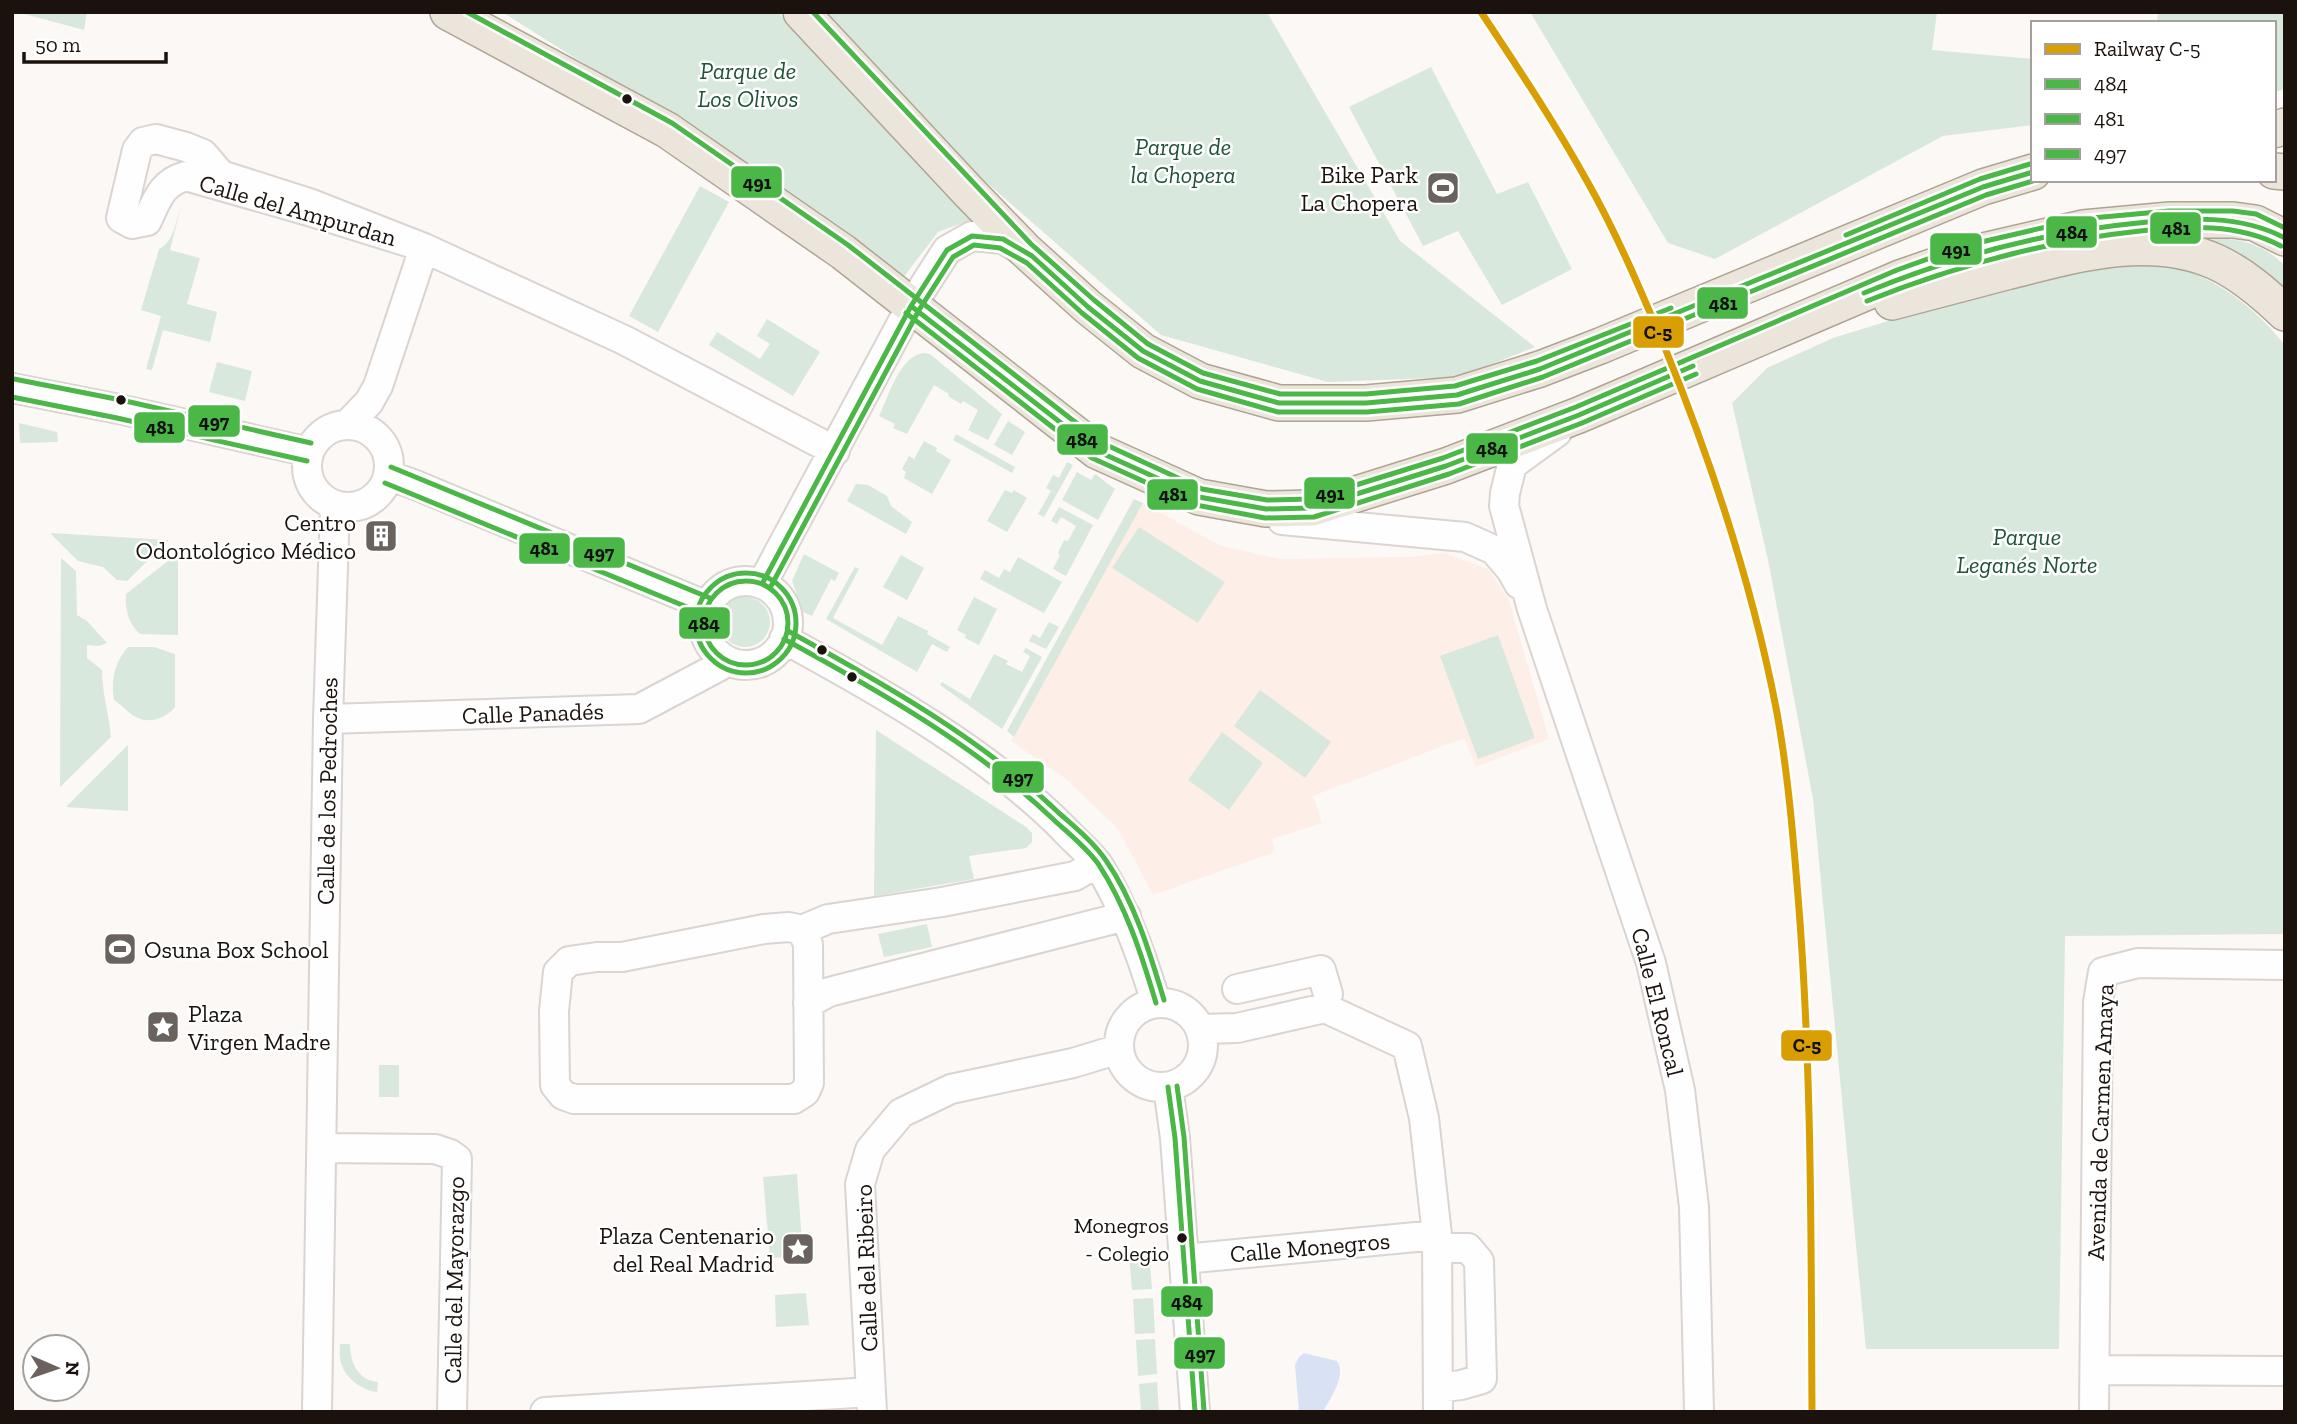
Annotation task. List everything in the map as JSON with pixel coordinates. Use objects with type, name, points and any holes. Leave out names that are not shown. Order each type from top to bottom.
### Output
[{"type":"main road","points":[[448,12],[667,130],[843,252],[1097,451],[1199,497],[1266,509],[1312,508],[1446,466],[1579,415],[1888,283],[1954,259],[2083,228],[2170,220],[2233,219],[2255,223],[2285,238]]},
{"type":"main road","points":[[801,12],[1032,256],[1088,307],[1143,351],[1200,382],[1279,402],[1366,403],[1457,396],[1600,346],[1983,187],[2031,173]]},
{"type":"main road","points":[[1803,320],[1870,308],[2056,259],[2133,247],[2161,247],[2216,262],[2262,292],[2285,313]]},
{"type":"street","name":"Calle del Ampurdan","points":[[417,245],[186,176],[172,180],[161,192],[147,221],[132,225],[121,218],[137,150],[143,142],[156,139],[203,154],[221,175],[309,203],[417,245],[624,340],[835,451]]},
{"type":"street","points":[[762,584],[911,306],[947,250],[972,236],[1003,239],[1032,256]]},
{"type":"street","points":[[347,425],[369,402],[378,386],[417,245]]},
{"type":"street","points":[[12,388],[309,452]]},
{"type":"street","name":"Calle El Roncal","points":[[1579,415],[1513,465],[1504,506],[1532,609],[1651,963],[1680,1090],[1694,1207],[1699,1412]]},
{"type":"street","points":[[347,425],[368,430],[376,436],[387,454],[388,475],[383,488],[374,499],[349,508],[335,506],[323,500],[308,478],[306,465],[314,443],[328,430],[347,425]]},
{"type":"street","points":[[388,475],[707,606]]},
{"type":"street","name":"Calle El Roncal","points":[[1199,497],[1262,519],[1465,537],[1494,550],[1511,570],[1532,609]]},
{"type":"street","name":"Calle de los Pedroches","points":[[317,1412],[328,719],[335,506]]},
{"type":"street","points":[[746,580],[762,584],[782,601],[787,626],[784,639],[776,651],[765,660],[737,664],[724,659],[713,649],[705,636],[707,606],[716,592],[730,583],[746,580]]},
{"type":"street","points":[[784,639],[911,713],[1000,773],[1044,808],[1097,863],[1126,916],[1156,1003]]},
{"type":"street","name":"Calle Panadés","points":[[328,719],[639,709],[720,666],[724,659]]},
{"type":"street","points":[[802,930],[808,944],[809,1083],[805,1092],[794,1099],[574,1099],[563,1094],[555,1085],[558,971],[569,961],[622,957],[764,929],[789,927],[802,930],[828,919],[942,902],[1075,876],[1097,863]]},
{"type":"street","points":[[808,1003],[825,993],[1126,916]]},
{"type":"street","name":"Avenida de Carmen Amaya","points":[[2094,1412],[2098,1002],[2104,972],[2138,963],[2285,965]]},
{"type":"street","points":[[1237,989],[1321,970],[1328,994]]},
{"type":"street","points":[[1169,1003],[1182,1008],[1193,1017],[1200,1029],[1203,1044],[1200,1061],[1188,1078],[1168,1087],[1155,1087],[1139,1081],[1130,1074],[1123,1062],[1119,1049],[1120,1036],[1129,1018],[1144,1006],[1169,1003]]},
{"type":"street","points":[[1200,1029],[1237,1028],[1325,1008],[1407,1046],[1424,1118],[1437,1242],[1438,1400]]},
{"type":"street","name":"Calle del Ribeiro","points":[[872,1402],[860,1184],[870,1150],[901,1113],[951,1089],[1073,1063],[1119,1049]]},
{"type":"street","points":[[1168,1087],[1195,1412]]},
{"type":"street","name":"Calle del Mayorazgo","points":[[321,1148],[452,1150],[457,1159],[452,1412]]},
{"type":"street","name":"Calle Monegros","points":[[1184,1259],[1437,1242],[1468,1248],[1479,1261],[1482,1379],[1438,1400]]},
{"type":"street","points":[[2095,1370],[2285,1371]]},
{"type":"street","points":[[545,1412],[872,1402]]},
{"type":"shaded area","points":[[1143,503],[1221,546],[1280,559],[1410,557],[1444,553],[1488,569],[1509,600],[1549,739],[1476,767],[1464,738],[1313,796],[1322,823],[1272,839],[1275,852],[1153,895],[1118,829],[1066,779],[1011,741]]},
{"type":"green space","points":[[17,12],[87,12],[84,30]]},
{"type":"green space","name":"Parque de Los Olivos","points":[[502,12],[778,12],[974,219],[938,232],[903,278],[751,169]]},
{"type":"green space","name":"Parque de la Chopera","points":[[825,12],[1267,12],[1400,241],[1535,347],[1460,377],[1328,382],[1161,335],[971,169]]},
{"type":"green space","points":[[1530,12],[1937,12],[1932,50],[2031,59],[2031,125],[1943,136],[1715,259],[1668,243]]},
{"type":"green space","points":[[2158,12],[2285,12],[2285,89],[2276,91],[2276,21],[2157,21]]},
{"type":"green space","name":"Bike Park La Chopera","points":[[1431,67],[1497,194],[1528,182],[1572,269],[1502,305],[1458,231],[1423,246],[1349,107]]},
{"type":"green space","points":[[700,186],[729,202],[658,332],[629,316]]},
{"type":"green space","points":[[182,203],[170,250],[200,258],[187,304],[217,312],[210,342],[163,330],[152,370],[146,369],[161,316],[141,310],[159,249],[172,235]]},
{"type":"green space","points":[[2191,238],[2241,241],[2275,257],[2285,266],[2285,299]]},
{"type":"green space","name":"Parque Leganés Norte","points":[[2165,265],[2200,276],[2247,306],[2285,345],[2285,934],[2065,936],[2059,1349],[1866,1349],[1813,799],[1768,560],[1732,403],[1767,368],[1833,338],[1914,313],[2089,267]]},
{"type":"green space","points":[[767,319],[820,352],[793,396],[709,345],[717,332],[760,359],[770,344],[757,336]]},
{"type":"green space","points":[[930,354],[1002,414],[988,440],[968,430],[978,410],[963,401],[961,404],[934,385],[907,434],[893,428],[895,424],[879,416],[901,369],[915,356]]},
{"type":"green space","points":[[217,362],[252,371],[245,401],[209,392]]},
{"type":"green space","points":[[1008,421],[1025,432],[1012,455],[994,445]]},
{"type":"green space","points":[[19,423],[57,432],[58,442],[20,443]]},
{"type":"green space","points":[[956,434],[1015,467],[1012,473],[953,440]]},
{"type":"green space","points":[[924,441],[951,460],[932,494],[904,478],[906,472],[902,469],[909,456],[914,459]]},
{"type":"green space","points":[[1067,462],[1073,465],[1044,517],[1038,514],[1051,491],[1046,488],[1053,475],[1059,478]]},
{"type":"green space","points":[[1077,472],[1091,480],[1095,474],[1115,489],[1098,520],[1062,500]]},
{"type":"green space","points":[[856,484],[868,485],[887,496],[891,506],[912,522],[906,534],[847,501]]},
{"type":"green space","points":[[1005,490],[1012,493],[1014,490],[1027,498],[1007,532],[987,521]]},
{"type":"green space","points":[[1134,499],[1143,503],[1014,737],[1007,731]]},
{"type":"green space","points":[[1059,507],[1093,525],[1066,576],[1053,569],[1064,540],[1068,541],[1076,526],[1061,517],[1057,524],[1051,521]]},
{"type":"green space","points":[[1139,527],[1225,582],[1198,623],[1112,568]]},
{"type":"green space","points":[[50,533],[169,540],[127,581],[117,580],[103,567],[78,561]]},
{"type":"green space","points":[[178,553],[178,635],[140,634],[128,616],[126,594]]},
{"type":"green space","points":[[804,554],[839,573],[835,581],[831,579],[812,616],[803,612],[792,581]]},
{"type":"green space","points":[[901,555],[924,568],[907,600],[883,587]]},
{"type":"green space","points":[[1018,557],[1062,582],[1044,613],[980,579],[985,570],[999,578],[1004,569],[1010,572]]},
{"type":"green space","points":[[61,558],[76,571],[77,615],[87,621],[107,643],[99,646],[87,645],[87,658],[102,670],[111,737],[60,787]]},
{"type":"green space","points":[[855,567],[859,569],[833,618],[882,645],[898,616],[928,631],[927,634],[950,647],[947,652],[932,644],[917,672],[826,619]]},
{"type":"green space","points":[[745,597],[762,605],[770,622],[762,639],[745,647],[728,639],[720,622],[728,605]]},
{"type":"green space","points":[[974,597],[997,609],[979,645],[965,638],[966,635],[957,630]]},
{"type":"green space","points":[[1049,622],[1059,627],[1046,649],[1029,641],[1033,634],[1040,638]]},
{"type":"green space","points":[[1498,635],[1535,738],[1478,759],[1440,656]]},
{"type":"green space","points":[[128,647],[154,647],[175,654],[175,707],[168,714],[153,720],[143,720],[132,715],[114,700],[115,672],[119,659]]},
{"type":"green space","points":[[1026,648],[1042,657],[1002,729],[940,685],[942,682],[970,699],[994,654],[1022,672],[1030,656],[1023,652]]},
{"type":"green space","points":[[1260,690],[1331,742],[1305,778],[1234,726]]},
{"type":"green space","points":[[876,730],[1026,827],[1032,833],[1032,842],[1026,848],[969,856],[974,879],[874,896]]},
{"type":"green space","points":[[1222,732],[1263,763],[1229,810],[1188,780]]},
{"type":"green space","points":[[128,745],[128,811],[66,807]]},
{"type":"green space","points":[[927,924],[932,947],[884,957],[878,934]]},
{"type":"green space","points":[[379,1065],[399,1065],[399,1097],[379,1097]]},
{"type":"green space","points":[[797,1174],[803,1256],[770,1258],[763,1177]]},
{"type":"green space","points":[[1149,1253],[1152,1289],[1132,1290],[1129,1254]]},
{"type":"green space","points":[[806,1293],[809,1325],[776,1327],[775,1295]]},
{"type":"green space","points":[[1153,1298],[1155,1333],[1135,1334],[1133,1299]]},
{"type":"green space","points":[[1155,1339],[1157,1374],[1138,1376],[1136,1340]]},
{"type":"green space","points":[[340,1344],[350,1344],[356,1369],[365,1378],[378,1382],[377,1392],[361,1386],[346,1374],[340,1361]]},
{"type":"green space","points":[[1157,1382],[1159,1412],[1141,1412],[1139,1384]]},
{"type":"water","points":[[1304,1353],[1337,1361],[1340,1367],[1339,1380],[1323,1412],[1299,1412],[1295,1365]]},
{"type":"rail line","name":"C-5","points":[[1481,12],[1575,159],[1638,284],[1683,392],[1715,482],[1756,619],[1777,713],[1787,782],[1803,960],[1810,1154],[1812,1412]]},
{"type":"transit line","name":"491","points":[[467,12],[672,123],[848,245],[1102,443],[1202,489],[1267,500],[1311,499],[1443,458],[1576,407],[1897,270],[1964,246],[2081,219],[2169,211],[2233,211],[2256,214],[2285,228]]},
{"type":"transit line","name":"491","points":[[813,12],[1031,244],[1148,344],[1203,373],[1280,394],[1366,394],[1455,386],[1537,361],[1671,308]]},
{"type":"transit line","name":"491","points":[[1846,235],[1980,179],[2030,164]]},
{"type":"transit line","name":"484","points":[[762,584],[911,306],[947,250],[972,236],[1003,239],[1032,256],[1088,307],[1143,351],[1200,381],[1279,403],[1366,403],[1457,395],[1540,369],[1983,187],[2031,173]]},
{"type":"transit line","name":"481","points":[[770,588],[919,310],[953,257],[974,245],[1000,248],[1027,263],[1082,313],[1138,358],[1197,389],[1278,412],[1367,412],[1459,404],[1543,377],[1986,195],[2031,182]]},
{"type":"transit line","name":"484","points":[[1864,293],[1964,257],[2103,227],[2176,220],[2231,221],[2268,230],[2285,238]]},
{"type":"transit line","name":"481","points":[[1867,301],[1967,266],[2035,248],[2105,235],[2177,228],[2212,228],[2247,233],[2281,246]]},
{"type":"transit line","name":"484","points":[[911,306],[1097,451],[1199,497],[1266,509],[1312,508],[1446,466],[1579,415],[1693,366]]},
{"type":"transit line","name":"481","points":[[906,313],[1092,458],[1196,505],[1265,518],[1314,517],[1449,474],[1582,423],[1696,374]]},
{"type":"transit line","name":"497","points":[[14,379],[311,443]]},
{"type":"transit line","name":"481","points":[[12,397],[307,461]]},
{"type":"transit line","name":"497","points":[[391,467],[710,598]]},
{"type":"transit line","name":"481","points":[[385,483],[704,614]]},
{"type":"transit line","name":"481","points":[[746,573],[765,576],[782,587],[793,604],[796,623],[793,642],[782,659],[765,670],[746,673],[727,670],[710,659],[699,642],[696,623],[699,604],[710,587],[727,576],[746,573]]},
{"type":"transit line","name":"484","points":[[746,581],[769,588],[781,600],[788,623],[781,646],[769,658],[746,665],[723,658],[711,646],[704,623],[711,600],[723,588],[746,581]]},
{"type":"transit line","name":"497","points":[[788,631],[860,671],[965,737],[1030,786],[1084,835],[1105,859],[1133,909],[1164,1000]]},
{"type":"transit line","name":"484","points":[[784,639],[890,699],[959,743],[1024,793],[1083,847],[1099,865],[1125,914],[1156,1003]]},
{"type":"transit line","name":"497","points":[[1177,1086],[1184,1137],[1204,1411]]},
{"type":"transit line","name":"484","points":[[1168,1087],[1175,1138],[1195,1412]]},
{"type":"place","name":"Bike Park La Chopera","points":[[1443,188]]},
{"type":"place","name":"Centro Odontológico Médico","points":[[381,536]]},
{"type":"place","name":"Osuna Box School","points":[[120,949]]},
{"type":"place","name":"Plaza Virgen Madre","points":[[163,1027]]},
{"type":"place","name":"Monegros - Colegio","points":[[1182,1238]]},
{"type":"place","name":"Plaza Centenario del Real Madrid","points":[[798,1249]]}]
